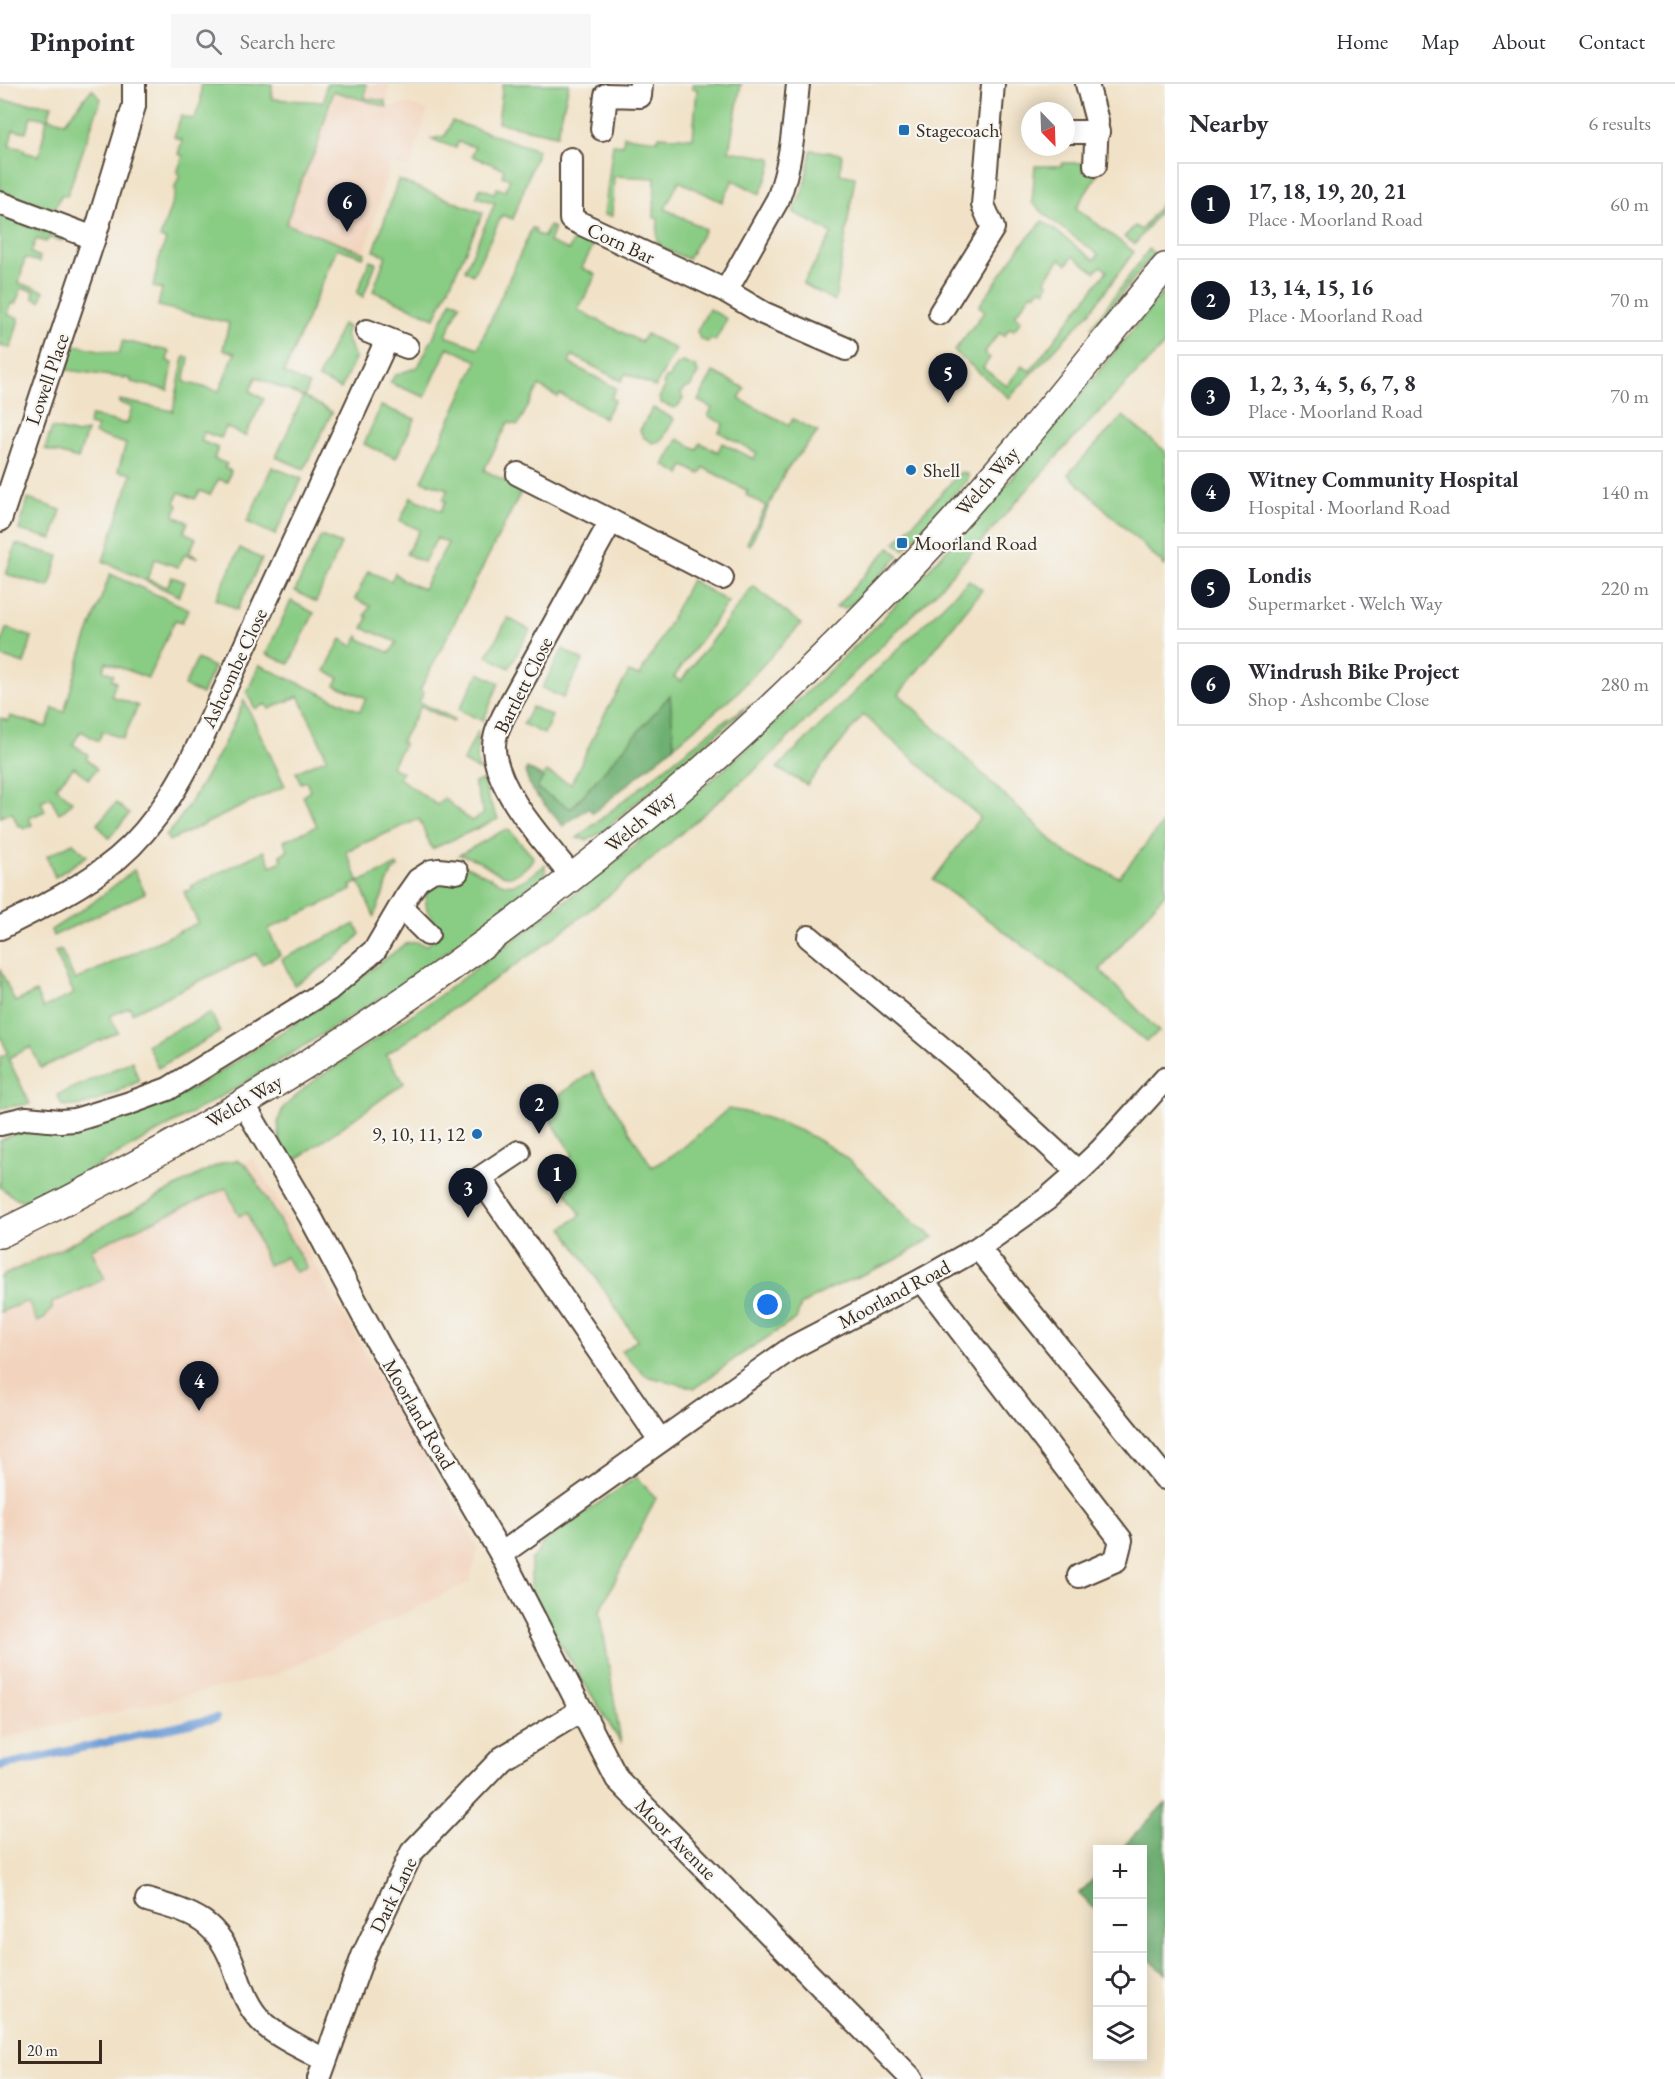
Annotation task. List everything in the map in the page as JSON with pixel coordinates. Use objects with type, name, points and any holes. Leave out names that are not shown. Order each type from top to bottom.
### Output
[{"type":"street","name":"Lowell Place","points":[[0,520],[94,238],[134,106],[134,84]]},
{"type":"street","points":[[602,129],[606,95],[640,96],[641,84]]},
{"type":"street","points":[[726,291],[778,199],[789,159],[798,84]]},
{"type":"street","points":[[940,313],[993,228],[982,205],[993,84]]},
{"type":"street","points":[[1088,84],[1098,132],[1095,165]]},
{"type":"street","points":[[1075,132],[1098,132]]},
{"type":"street","name":"Corn Bar","points":[[571,159],[571,219],[726,291],[763,313],[846,349]]},
{"type":"street","points":[[0,202],[94,238]]},
{"type":"street","name":"Welch Way","points":[[1,1231],[139,1162],[243,1102],[395,1007],[573,877],[736,740],[913,565],[1035,426],[1165,267]]},
{"type":"street","name":"Ashcombe Close","points":[[0,928],[48,903],[109,865],[137,840],[174,791],[202,737],[387,339]]},
{"type":"street","points":[[518,474],[722,578]]},
{"type":"street","name":"Bartlett Close","points":[[573,877],[513,801],[496,759],[494,741],[504,715],[611,521]]},
{"type":"street","points":[[0,1124],[26,1118],[75,1120],[168,1089],[309,1003],[344,977],[375,950],[412,887],[425,875],[439,870],[457,872]]},
{"type":"street","points":[[400,908],[428,934]]},
{"type":"street","points":[[810,937],[962,1065],[1078,1172]]},
{"type":"street","name":"Moorland Road","points":[[243,1102],[311,1218],[378,1343],[501,1554],[793,1347],[978,1248],[1047,1198],[1078,1172],[1163,1085]]},
{"type":"street","points":[[519,1152],[480,1178],[660,1440]]},
{"type":"street","points":[[978,1248],[1165,1478]]},
{"type":"street","points":[[922,1280],[1121,1540],[1116,1560],[1079,1576]]},
{"type":"street","name":"Moor Avenue","points":[[501,1554],[617,1779],[912,2079]]},
{"type":"street","name":"Dark Lane","points":[[322,2070],[363,1956],[412,1852],[502,1758],[582,1710]]},
{"type":"street","points":[[147,1900],[204,1920],[225,1945],[243,1996],[263,2023],[322,2070]]},
{"type":"shaded area","points":[[355,84],[389,84],[387,107],[407,104],[428,110],[410,168],[390,163],[365,253],[286,225],[300,184],[317,147],[334,91]]},
{"type":"shaded area","points":[[253,1158],[478,1548],[470,1582],[275,1675],[0,1739],[0,1273]]},
{"type":"green space","points":[[201,84],[272,84],[272,99],[324,102],[326,84],[366,84],[365,98],[385,101],[387,107],[333,91],[317,147],[300,184],[286,224],[365,253],[363,257],[337,248],[284,373],[309,385],[304,397],[332,412],[304,469],[276,457],[303,397],[256,377],[250,391],[264,399],[245,436],[226,427],[221,438],[204,432],[201,441],[218,448],[214,459],[227,464],[224,468],[231,471],[227,482],[219,479],[210,495],[200,491],[195,499],[179,492],[174,516],[188,522],[184,532],[196,538],[189,553],[197,557],[185,554],[178,567],[155,559],[147,579],[167,587],[172,577],[185,582],[179,596],[103,561],[132,474],[118,471],[126,444],[95,434],[97,427],[88,425],[91,416],[127,424],[132,407],[119,403],[120,400],[173,411],[184,357],[189,358],[184,382],[219,391],[235,353],[223,350],[229,323],[158,306],[162,289],[153,287],[166,240],[160,238],[176,191],[174,190],[180,174],[177,173],[183,156],[178,154],[182,140],[174,137],[181,116],[194,119],[201,102]]},
{"type":"green space","points":[[503,84],[569,84],[557,135],[498,123]]},
{"type":"green space","points":[[692,84],[741,84],[729,151],[772,158],[770,170],[760,194],[733,180],[722,202],[679,181],[665,209],[705,229],[688,259],[662,248],[657,241],[658,218],[654,218],[655,178],[614,176],[612,216],[604,215],[613,144],[623,145],[624,136],[658,140],[659,136],[693,138],[697,89],[692,88]]},
{"type":"green space","points":[[92,89],[101,99],[67,196],[61,195],[54,211],[0,190],[0,100],[52,105],[48,118],[65,122]],"holes":[[[31,116],[47,119],[39,156],[24,152],[24,149],[9,146],[13,130],[26,132]]]},
{"type":"green space","points":[[452,121],[538,150],[513,219],[502,215],[473,275],[465,270],[495,203],[477,197],[480,188],[494,193],[497,188],[505,191],[510,179],[502,176],[504,169],[472,156],[475,147],[458,142],[456,148],[431,139],[445,136]]},
{"type":"green space","points":[[811,150],[842,154],[840,174],[855,177],[835,301],[803,284],[832,233],[793,212],[804,188]]},
{"type":"green space","points":[[1062,163],[1084,163],[1083,171],[1098,174],[1076,208],[1134,252],[1090,312],[1009,398],[954,351],[985,311],[979,306],[1020,247],[1043,221],[1094,260],[1099,255],[1032,203],[1035,166],[1061,166]],"holes":[[[1073,256],[1095,272],[1101,266],[1107,271],[1030,371],[1022,366],[1007,386],[983,368],[990,358],[984,353],[999,333],[1004,336],[1010,328],[1014,330],[1021,321],[1015,315],[1032,293],[1035,295],[1041,288],[1045,291],[1049,284],[1045,280],[1060,259],[1067,264]]]},
{"type":"green space","points":[[398,180],[483,213],[435,318],[373,291],[386,255],[374,251]]},
{"type":"green space","points":[[1165,199],[1165,204],[1135,244],[1124,237],[1135,226],[1141,230]]},
{"type":"green space","points":[[0,215],[63,239],[62,241],[49,238],[46,242],[36,239],[31,253],[40,257],[39,262],[25,258],[19,283],[44,291],[41,301],[33,298],[34,291],[22,288],[15,304],[11,303],[8,315],[19,318],[11,348],[0,346]]},
{"type":"green space","points":[[549,226],[554,228],[549,242],[569,250],[575,236],[594,244],[582,268],[596,275],[578,310],[641,342],[646,334],[676,349],[655,387],[626,373],[621,381],[572,355],[569,363],[616,388],[611,398],[615,400],[604,418],[560,394],[558,397],[539,386],[518,425],[508,423],[484,470],[522,490],[420,690],[424,693],[419,702],[454,719],[453,722],[421,706],[401,742],[404,744],[391,767],[402,772],[399,778],[437,805],[444,798],[471,821],[484,814],[474,783],[483,780],[498,819],[432,849],[419,819],[346,851],[359,882],[350,886],[352,890],[268,929],[280,955],[262,964],[256,954],[132,1013],[130,1007],[110,1016],[118,1032],[41,1068],[31,1047],[8,1058],[30,1104],[0,1108],[0,1057],[8,1053],[0,1035],[0,969],[15,1002],[36,992],[43,1008],[74,994],[55,952],[61,950],[75,980],[198,923],[184,892],[193,889],[191,886],[264,851],[271,866],[282,861],[280,855],[288,851],[284,841],[317,826],[303,796],[310,791],[306,781],[301,783],[296,772],[327,758],[299,696],[269,709],[266,704],[255,709],[247,693],[259,665],[360,711],[366,698],[335,685],[339,678],[325,671],[341,639],[353,646],[359,636],[361,640],[390,653],[397,642],[363,628],[370,606],[355,599],[368,571],[391,581],[395,573],[402,580],[423,589],[448,543],[437,538],[424,562],[406,554],[420,530],[400,521],[411,497],[441,511],[446,501],[443,500],[448,489],[422,481],[477,361],[448,347],[425,397],[390,383],[395,375],[418,367],[452,300],[460,304],[446,336],[478,348],[532,228],[536,229],[535,233],[544,237]]},
{"type":"green space","points":[[1149,249],[1154,253],[1094,329],[1091,328]]},
{"type":"green space","points":[[370,260],[376,263],[363,297],[357,293]]},
{"type":"green space","points":[[1165,290],[1165,344],[1069,443],[937,591],[763,763],[608,896],[540,948],[386,1055],[404,1083],[293,1162],[280,1144],[278,1121],[283,1108],[308,1085],[439,996],[590,882],[747,749],[873,629],[1000,493]]},
{"type":"green space","points":[[709,309],[727,319],[715,341],[712,339],[707,342],[700,339],[697,331]]},
{"type":"green space","points":[[342,324],[348,327],[345,335],[355,358],[341,389],[318,378]]},
{"type":"green space","points":[[123,341],[169,351],[167,361],[173,363],[168,390],[131,382],[131,379],[67,370],[75,345],[119,354]]},
{"type":"green space","points":[[682,362],[696,367],[698,373],[690,387],[685,388],[681,393],[683,399],[674,408],[661,403],[659,398],[665,387],[663,384],[666,378],[670,377],[677,365]]},
{"type":"green space","points":[[713,372],[745,388],[739,399],[789,425],[793,419],[818,432],[786,470],[750,545],[747,543],[766,506],[746,495],[748,491],[704,468],[700,474],[684,466],[680,474],[664,465],[678,439],[697,450],[700,443],[718,452],[722,443],[754,459],[757,453],[719,432],[724,424],[708,416],[712,408],[698,401]]},
{"type":"green space","points":[[381,406],[415,419],[396,458],[364,444]]},
{"type":"green space","points":[[653,408],[674,419],[662,440],[653,443],[643,437],[640,430]]},
{"type":"green space","points":[[1123,416],[1165,451],[1165,566],[1068,474]]},
{"type":"green space","points":[[52,428],[78,434],[87,431],[78,459],[45,449]]},
{"type":"green space","points":[[272,467],[302,479],[275,535],[247,522]]},
{"type":"green space","points":[[961,472],[968,474],[968,480],[904,550],[895,543]]},
{"type":"green space","points":[[28,499],[61,510],[52,539],[19,530]]},
{"type":"green space","points":[[321,536],[341,544],[316,602],[295,591]]},
{"type":"green space","points":[[16,544],[59,556],[49,587],[6,574]]},
{"type":"green space","points":[[890,547],[899,556],[851,605],[844,608],[836,607]]},
{"type":"green space","points":[[240,548],[262,559],[237,610],[216,599]]},
{"type":"green space","points":[[110,574],[189,609],[182,622],[175,620],[148,678],[106,662],[103,670],[114,675],[111,679],[116,682],[111,696],[138,706],[123,739],[103,731],[98,741],[81,731],[73,744],[88,755],[86,758],[97,769],[88,779],[74,767],[56,787],[72,801],[66,809],[59,813],[50,797],[41,801],[45,811],[29,818],[32,825],[24,829],[21,825],[18,826],[12,812],[0,817],[0,718],[8,721],[10,716],[47,727],[53,708],[64,712],[82,651]]},
{"type":"green space","points":[[691,580],[728,602],[674,677],[681,681],[753,586],[801,624],[735,695],[674,746],[670,696],[571,809],[536,789],[546,772],[571,784],[602,719],[629,672],[639,676]]},
{"type":"green space","points":[[969,580],[982,590],[899,694],[1065,853],[1119,877],[1165,821],[1165,893],[1100,970],[1159,1032],[1146,1041],[1076,984],[933,880],[980,817],[863,715],[807,785],[777,768]]},
{"type":"green space","points":[[291,601],[314,613],[289,664],[266,654]]},
{"type":"green space","points":[[508,618],[530,630],[509,668],[487,656]]},
{"type":"green space","points":[[6,628],[32,637],[24,664],[0,656]]},
{"type":"green space","points":[[563,649],[583,661],[563,698],[542,688]]},
{"type":"green space","points":[[197,659],[214,667],[202,694],[184,686]]},
{"type":"green space","points":[[479,673],[499,683],[483,721],[459,710]]},
{"type":"green space","points":[[670,695],[674,746],[593,813],[588,808],[563,826],[532,790],[525,772],[527,768],[543,777],[537,789],[571,809]]},
{"type":"green space","points":[[244,700],[285,786],[169,841],[166,836],[182,815],[209,770]]},
{"type":"green space","points":[[750,705],[602,832],[588,840],[577,838],[720,724]]},
{"type":"green space","points":[[532,707],[552,716],[544,734],[523,724]]},
{"type":"green space","points":[[478,731],[477,762],[479,770],[463,762]]},
{"type":"green space","points":[[116,803],[129,814],[109,838],[97,824]]},
{"type":"green space","points":[[504,830],[510,831],[533,857],[519,873],[503,875],[477,860],[459,855]]},
{"type":"green space","points":[[73,843],[87,856],[55,877],[47,856]]},
{"type":"green space","points":[[397,865],[398,868],[392,872],[374,916],[359,882]]},
{"type":"green space","points":[[545,865],[545,875],[541,879],[408,981],[236,1088],[34,1199],[21,1200],[0,1187],[0,1141],[21,1132],[70,1130],[96,1126],[167,1101],[194,1088],[332,1000],[405,944],[417,942],[426,946],[443,930],[431,918],[426,905],[426,893],[438,882],[466,866],[498,882],[513,884],[532,875]]},
{"type":"green space","points":[[134,870],[145,893],[53,936],[51,930],[91,904]]},
{"type":"green space","points":[[355,924],[360,934],[353,942],[329,962],[294,985],[282,959]]},
{"type":"green space","points":[[211,1013],[220,1032],[158,1068],[147,1044]]},
{"type":"green space","points":[[132,1061],[139,1081],[91,1103],[62,1105],[57,1095]]},
{"type":"green space","points":[[592,1072],[652,1167],[678,1152],[728,1109],[745,1112],[797,1130],[829,1147],[858,1168],[911,1220],[934,1237],[894,1261],[825,1291],[801,1305],[796,1319],[737,1357],[695,1388],[646,1376],[621,1351],[637,1340],[563,1228],[581,1215],[554,1167],[573,1155],[542,1107]]},
{"type":"green space","points":[[237,1160],[248,1167],[307,1268],[295,1272],[286,1257],[268,1265],[247,1213],[239,1216],[226,1188],[91,1249],[105,1279],[52,1303],[52,1309],[44,1319],[37,1322],[28,1301],[0,1312],[0,1277],[63,1248],[211,1168]]},
{"type":"green space","points":[[636,1477],[656,1498],[600,1611],[621,1743],[531,1593],[531,1560],[539,1552],[542,1543]]},
{"type":"green space","points":[[1165,1803],[1165,1974],[1147,1957],[1147,1845],[1125,1845]]},
{"type":"green space","points":[[1093,1879],[1093,1907],[1079,1894]]},
{"type":"waterway","points":[[0,1766],[216,1718]]},
{"type":"place","name":"Stagecoach","points":[[904,130]]},
{"type":"place","name":"Windrush Bike Project","points":[[347,232]]},
{"type":"place","name":"Londis","points":[[948,403]]},
{"type":"place","name":"Shell","points":[[911,470]]},
{"type":"place","name":"Moorland Road","points":[[902,543]]},
{"type":"place","name":"9, 10, 11, 12","points":[[477,1134]]},
{"type":"place","name":"13, 14, 15, 16","points":[[539,1134]]},
{"type":"place","name":"17, 18, 19, 20, 21","points":[[557,1204]]},
{"type":"place","name":"1, 2, 3, 4, 5, 6, 7, 8","points":[[468,1218]]},
{"type":"place","name":"Witney Community Hospital","points":[[199,1411]]}]
